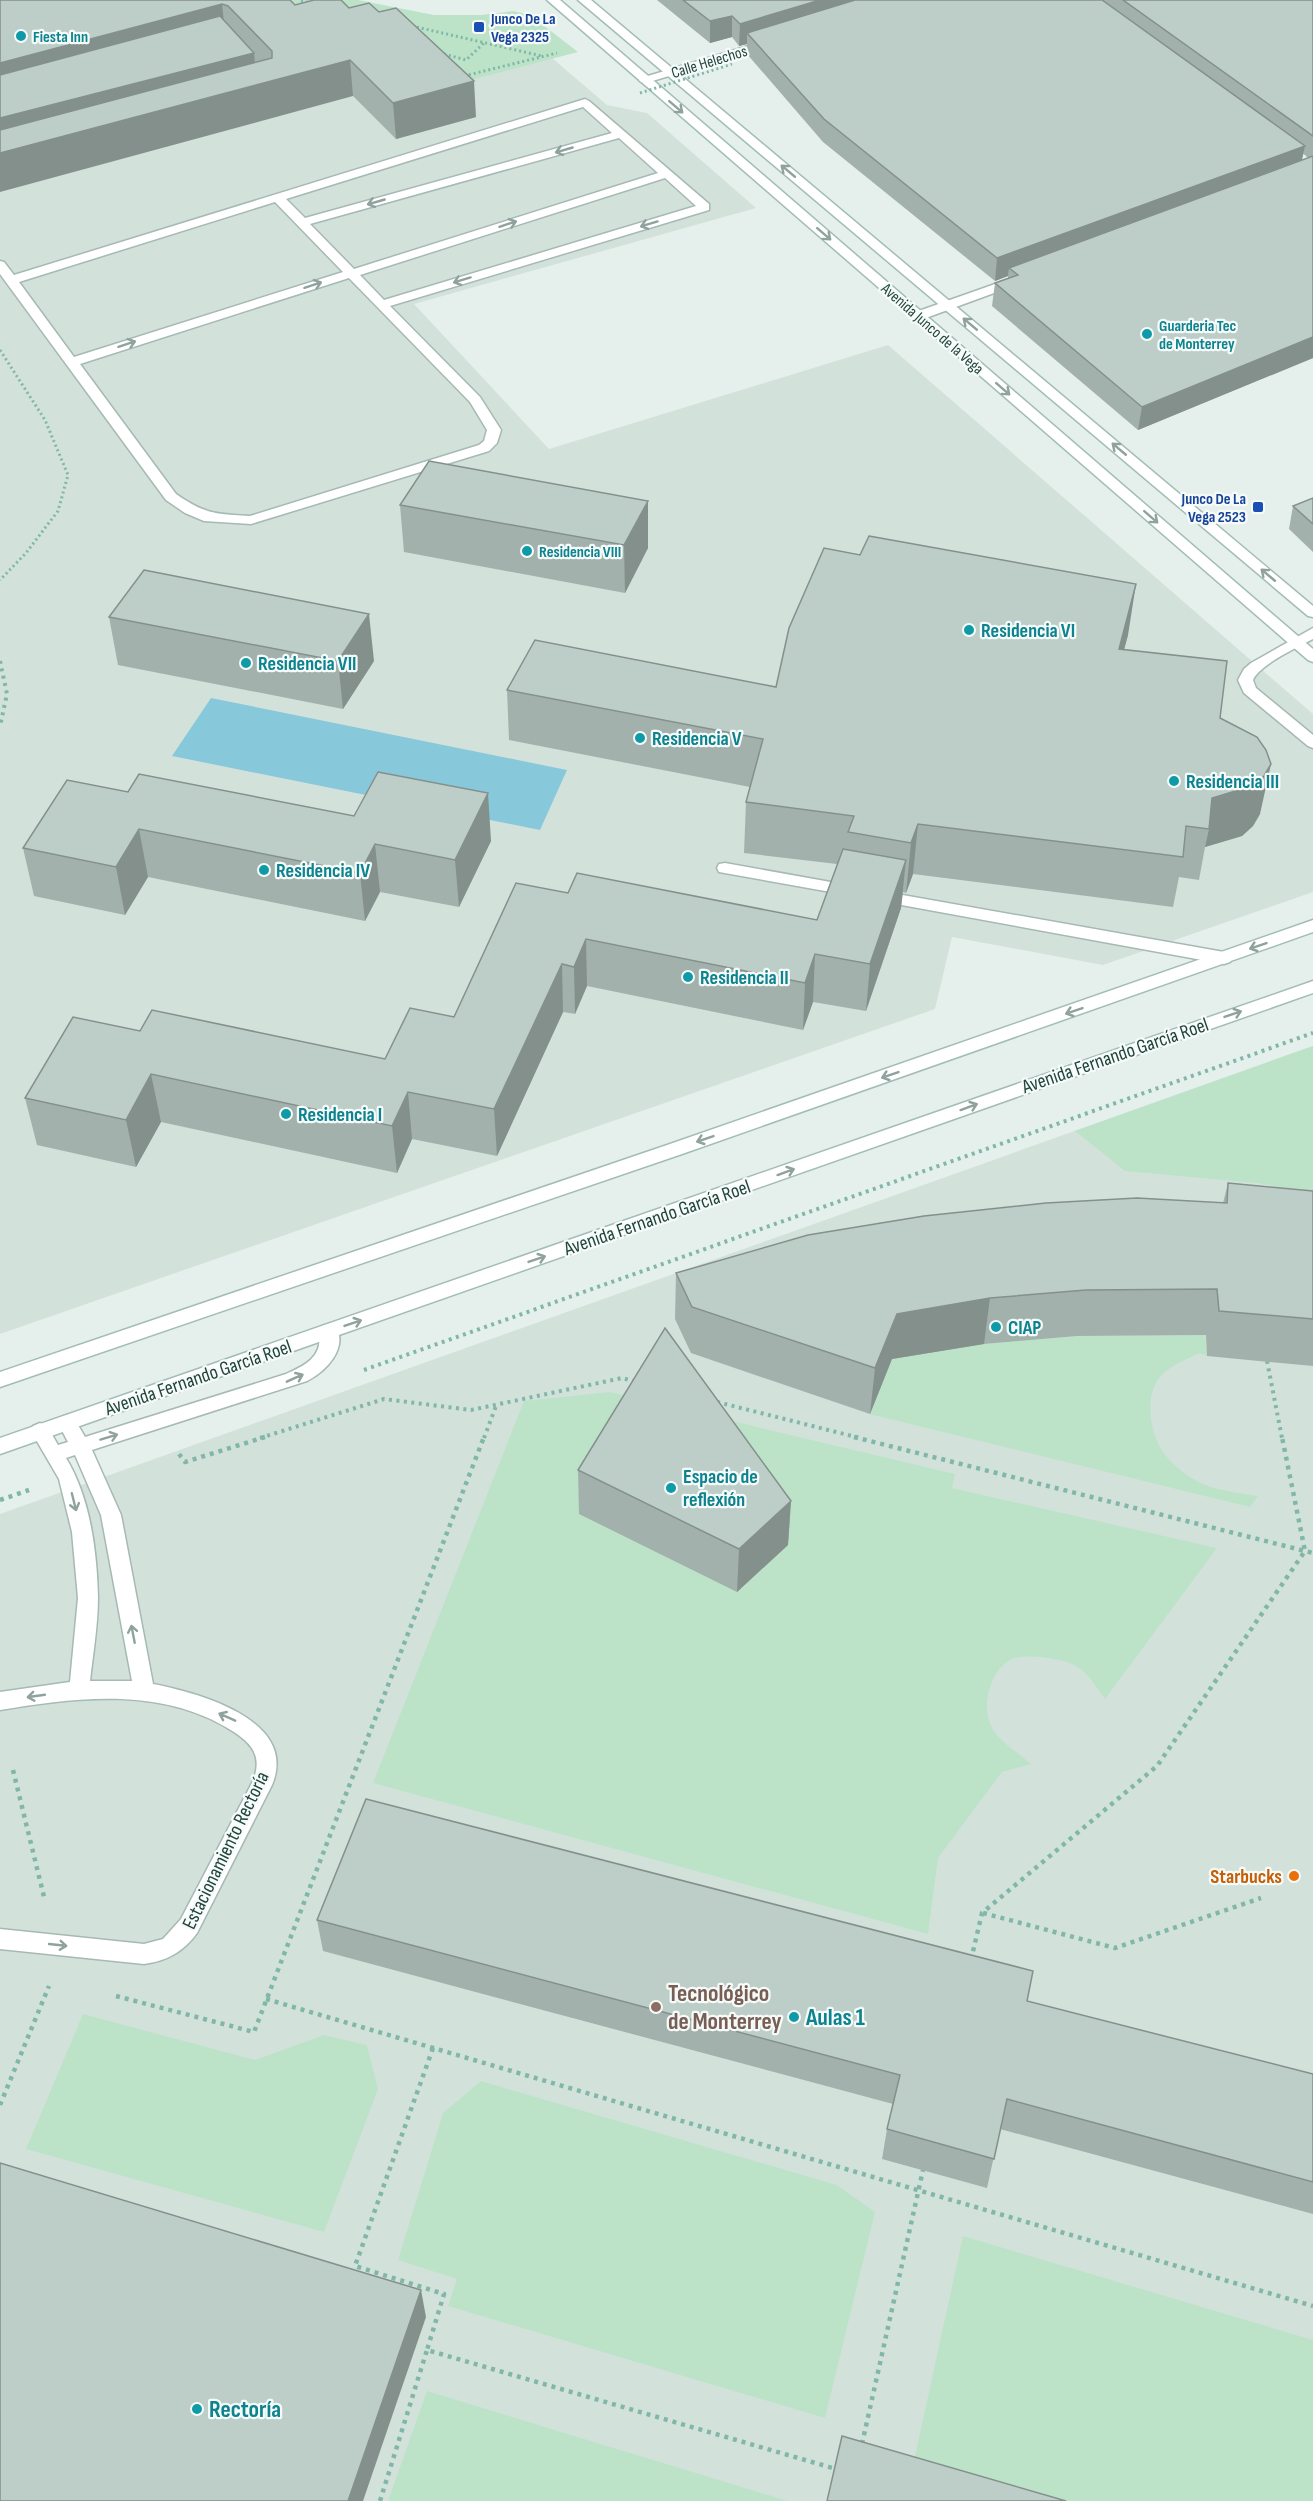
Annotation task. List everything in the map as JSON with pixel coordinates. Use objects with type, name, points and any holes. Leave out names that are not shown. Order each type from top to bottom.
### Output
[{"type":"street","name":"Avenida Junco de la Vega","points":[[553,0],[1313,657]]},
{"type":"street","points":[[572,0],[586,2]]},
{"type":"street","name":"Avenida Junco de la Vega","points":[[586,2],[1313,612]]},
{"type":"street","name":"Calle Helechos","points":[[645,80],[780,40]]},
{"type":"street","points":[[611,50],[636,44]]},
{"type":"street","points":[[624,62],[650,55]]},
{"type":"street","points":[[11,280],[585,103],[705,207],[383,304]]},
{"type":"street","points":[[301,223],[621,134]]},
{"type":"street","points":[[72,362],[666,174]]},
{"type":"street","points":[[0,265],[171,497],[190,510],[209,518],[251,520],[484,448],[490,442],[494,430],[475,400],[278,198]]},
{"type":"street","points":[[918,316],[1026,277]]},
{"type":"street","points":[[1313,633],[1258,666],[1247,675],[1246,681],[1249,690],[1313,742]]},
{"type":"street","points":[[724,868],[1224,958]]},
{"type":"street","points":[[0,1380],[1224,958],[1312,924]]},
{"type":"street","name":"Avenida Fernando García Roel","points":[[0,1446],[1313,987]]},
{"type":"street","points":[[53,1454],[292,1380],[324,1361],[329,1344],[329,1331]]},
{"type":"street","points":[[67,1423],[92,1467],[111,1515],[144,1692]]},
{"type":"street","points":[[40,1431],[68,1477],[82,1532],[88,1598],[79,1690]]},
{"type":"street","name":"Estacionamiento Rectoría","points":[[0,1701],[79,1690],[144,1692],[211,1710],[235,1720],[257,1736],[268,1756],[267,1772],[262,1785],[189,1926],[176,1944],[170,1948],[144,1954],[0,1939]]},
{"type":"path","points":[[301,0],[312,3]]},
{"type":"path","points":[[406,25],[542,56]]},
{"type":"path","points":[[443,54],[466,60],[484,43]]},
{"type":"path","points":[[456,79],[557,53]]},
{"type":"path","points":[[640,93],[732,64]]},
{"type":"path","points":[[0,350],[45,420],[68,475],[58,511],[26,553],[0,580]]},
{"type":"path","points":[[0,661],[7,694],[0,726]]},
{"type":"path","points":[[358,1371],[1313,1033]]},
{"type":"path","points":[[970,1966],[982,1913],[1157,1766],[1305,1551],[1268,1362]]},
{"type":"path","points":[[174,1447],[185,1462],[384,1399],[471,1410],[622,1378],[645,1384]]},
{"type":"path","points":[[714,1402],[1313,1554]]},
{"type":"path","points":[[108,1994],[255,2032],[496,1405]]},
{"type":"path","points":[[0,1500],[68,1477]]},
{"type":"path","points":[[982,1913],[1115,1948],[1261,1898]]},
{"type":"path","points":[[266,1999],[1313,2306]]},
{"type":"path","points":[[380,2501],[444,2294],[355,2266],[434,2048]]},
{"type":"path","points":[[860,2454],[923,2170]]},
{"type":"path","points":[[427,2350],[836,2469]]},
{"type":"shaded area","points":[[0,0],[424,31],[502,15],[607,105],[647,113],[756,208],[414,304],[549,449],[888,345],[1313,714],[1313,892],[1103,965],[952,937],[935,1009],[0,1334]]},
{"type":"shaded area","name":"Tecnológico de Monterrey","points":[[1313,1046],[1313,2501],[0,2501],[0,1514]]},
{"type":"green space","points":[[268,0],[358,0],[434,15],[481,15],[513,11],[530,15],[578,52],[444,87]]},
{"type":"green space","points":[[1313,1046],[1313,1193],[1256,1183],[1125,1171],[1075,1131]]},
{"type":"green space","points":[[1206,1335],[1207,1356],[1200,1353],[1178,1363],[1168,1369],[1155,1385],[1150,1404],[1152,1425],[1163,1452],[1181,1471],[1210,1486],[1258,1496],[1250,1507],[865,1413],[870,1413],[892,1359],[984,1344],[1077,1336]]},
{"type":"green space","points":[[610,1392],[955,1474],[952,1488],[1217,1548],[1105,1699],[1083,1672],[1074,1665],[1061,1660],[1037,1657],[1015,1658],[1007,1662],[994,1677],[987,1707],[991,1726],[1004,1742],[1031,1764],[1002,1772],[938,1858],[928,1934],[373,1783],[524,1401]]},
{"type":"green space","points":[[83,2014],[255,2060],[324,2035],[367,2045],[378,2089],[324,2232],[26,2149]]},
{"type":"green space","points":[[481,2081],[837,2185],[875,2212],[825,2418],[448,2306],[457,2279],[398,2260],[443,2113]]},
{"type":"green space","points":[[963,2236],[1313,2340],[1313,2501],[984,2501],[910,2479]]},
{"type":"green space","points":[[427,2391],[788,2501],[388,2501]]},
{"type":"water","points":[[211,698],[567,770],[540,830],[172,756]]},
{"type":"building","points":[[0,0],[290,0],[295,5],[314,0],[341,0],[349,8],[369,3],[379,12],[396,8],[474,81],[393,103],[350,60],[0,153],[0,130],[272,58],[272,51],[228,6],[222,4],[0,63]]},
{"type":"building","points":[[683,0],[820,0],[740,24],[732,16],[710,21]]},
{"type":"building","points":[[855,0],[1102,0],[1305,146],[997,258],[824,119],[747,33]]},
{"type":"building","points":[[1123,0],[1313,0],[1313,136]]},
{"type":"building","points":[[220,16],[254,53],[0,118],[0,75]]},
{"type":"building","points":[[1313,156],[1313,337],[1142,407],[995,283],[1018,275],[1009,268]]},
{"type":"building","points":[[429,461],[648,501],[624,545],[400,505]]},
{"type":"building","points":[[1313,498],[1313,524],[1293,506]]},
{"type":"building","points":[[869,536],[1136,584],[1119,649],[1227,661],[1220,718],[1257,737],[1266,750],[1271,764],[1264,776],[1252,786],[1212,798],[1209,829],[1186,826],[1183,857],[918,824],[911,843],[848,832],[854,816],[746,802],[763,739],[507,690],[535,640],[776,687],[789,628],[824,548],[860,555]]},
{"type":"building","points":[[144,570],[369,614],[338,661],[109,617]]},
{"type":"building","points":[[378,772],[488,793],[455,860],[375,844],[360,873],[139,829],[116,867],[23,848],[67,780],[128,792],[139,774],[354,816]]},
{"type":"building","points":[[843,849],[906,860],[870,964],[815,954],[805,983],[586,939],[574,967],[562,964],[494,1109],[408,1092],[392,1126],[151,1074],[126,1120],[25,1098],[73,1017],[140,1031],[152,1010],[385,1059],[410,1008],[454,1017],[516,883],[568,893],[577,873],[817,920]]},
{"type":"building","points":[[1228,1183],[1313,1191],[1313,1319],[1219,1311],[1217,1289],[1086,1290],[990,1298],[897,1314],[875,1368],[692,1307],[676,1273],[808,1235],[924,1216],[1046,1203],[1137,1198],[1227,1203]]},
{"type":"building","points":[[665,1328],[791,1501],[739,1549],[578,1470]]},
{"type":"building","name":"Aulas 1","points":[[366,1799],[1033,1971],[1027,2001],[1313,2074],[1313,2182],[1007,2099],[994,2159],[887,2129],[900,2075],[317,1920]]},
{"type":"building","name":"Rectoría","points":[[0,2163],[421,2290],[348,2501],[0,2501]]},
{"type":"building","points":[[842,2436],[1066,2501],[827,2501]]},
{"type":"place","name":"Junco De La Vega 2325","points":[[479,27]]},
{"type":"place","name":"Fiesta Inn","points":[[21,36]]},
{"type":"place","name":"Guarderia Tec de Monterrey","points":[[1147,334]]},
{"type":"place","name":"Junco De La Vega 2523","points":[[1258,507]]},
{"type":"place","name":"Residencia VIII","points":[[527,551]]},
{"type":"place","name":"Residencia VI","points":[[969,630]]},
{"type":"place","name":"Residencia VII","points":[[246,663]]},
{"type":"place","name":"Residencia V","points":[[640,738]]},
{"type":"place","name":"Residencia III","points":[[1174,781]]},
{"type":"place","name":"Residencia IV","points":[[264,870]]},
{"type":"place","name":"Residencia II","points":[[688,977]]},
{"type":"place","name":"Residencia I","points":[[286,1114]]},
{"type":"place","name":"CIAP","points":[[996,1327]]},
{"type":"place","name":"Espacio de reflexión","points":[[671,1488]]},
{"type":"place","name":"Starbucks","points":[[1294,1876]]},
{"type":"place","name":"Tecnológico de Monterrey","points":[[656,2007]]},
{"type":"place","name":"Aulas 1","points":[[794,2017]]},
{"type":"place","name":"Rectoría","points":[[197,2409]]}]
